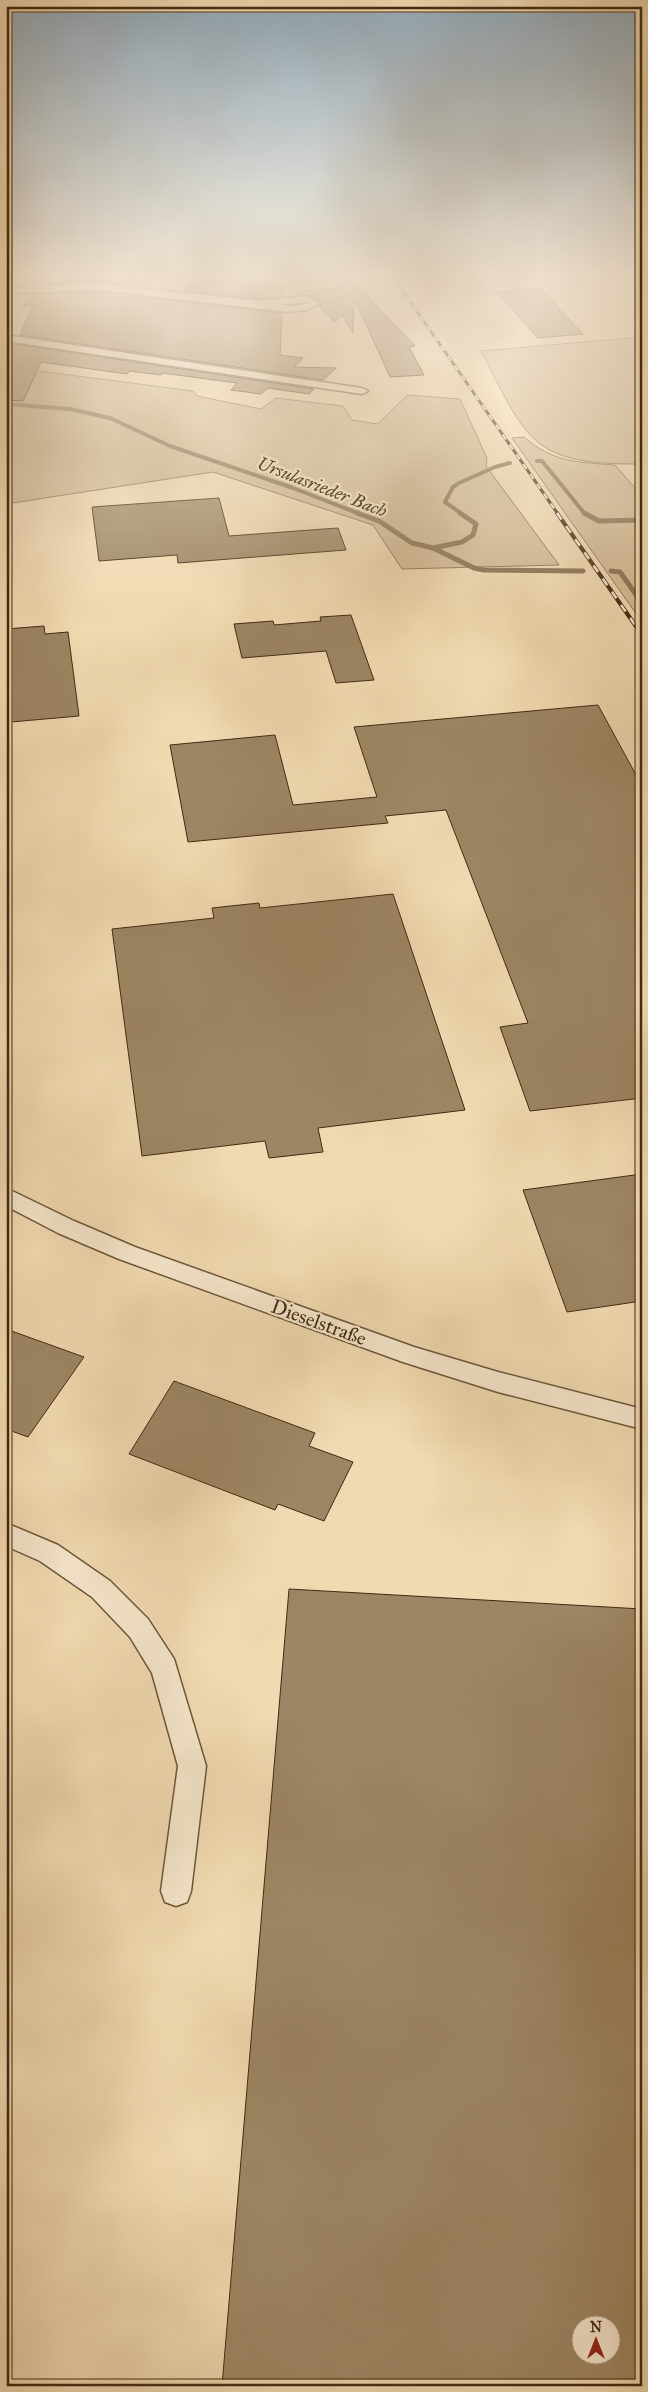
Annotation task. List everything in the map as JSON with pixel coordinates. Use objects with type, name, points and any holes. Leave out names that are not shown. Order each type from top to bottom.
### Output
[{"type":"street","points":[[342,389],[362,391]]},
{"type":"street","name":"Dieselstraße","points":[[6,1196],[66,1227],[127,1253],[411,1355],[498,1382],[642,1419]]},
{"type":"street","points":[[6,1534],[49,1553],[100,1589],[139,1628],[164,1668],[192,1766],[176,1891]]},
{"type":"shaded area","points":[[8,389],[175,389],[193,391],[197,396],[261,409],[276,398],[343,406],[352,420],[378,424],[407,395],[460,399],[487,458],[486,466],[559,565],[402,569],[373,525],[213,472],[6,504]]},
{"type":"shaded area","points":[[500,389],[642,389],[642,464],[605,463],[577,459],[555,452],[538,442],[523,427]]},
{"type":"shaded area","points":[[524,437],[535,446],[566,460],[615,465],[642,496],[642,622],[512,438]]},
{"type":"building","points":[[6,389],[29,389],[23,401],[6,400]]},
{"type":"building","points":[[232,389],[267,389],[261,394],[231,390]]},
{"type":"building","points":[[272,389],[314,389],[309,394]]},
{"type":"building","points":[[219,498],[229,536],[338,528],[346,550],[178,563],[177,555],[99,561],[92,507]]},
{"type":"building","points":[[351,615],[374,680],[336,683],[326,651],[242,658],[234,624],[273,621],[274,625],[321,621],[320,617]]},
{"type":"building","points":[[44,626],[45,634],[68,632],[79,716],[11,722],[10,711],[6,712],[6,629]]},
{"type":"building","points":[[598,705],[642,786],[642,1098],[530,1111],[500,1027],[528,1023],[446,810],[385,816],[388,823],[188,842],[170,745],[275,735],[293,805],[377,797],[354,727]]},
{"type":"building","points":[[393,894],[465,1110],[318,1128],[323,1152],[269,1158],[265,1141],[142,1156],[112,929],[214,918],[212,908],[259,903],[260,908]]},
{"type":"building","points":[[642,1174],[642,1301],[567,1312],[523,1190]]},
{"type":"building","points":[[6,1329],[84,1357],[28,1437],[6,1429]]},
{"type":"building","points":[[174,1381],[315,1433],[309,1446],[353,1462],[324,1521],[278,1504],[275,1510],[129,1454]]},
{"type":"building","points":[[289,1589],[642,1609],[642,2386],[222,2386]]},
{"type":"waterway","name":"Ursulasrieder Bach","points":[[6,404],[70,409],[110,418],[170,446],[293,488],[360,514]]},
{"type":"waterway","name":"Ursulasrieder Bach","points":[[537,461],[542,461],[584,513]]},
{"type":"waterway","name":"Ursulasrieder Bach","points":[[462,514],[445,502],[453,487],[495,467],[510,463]]},
{"type":"waterway","name":"Ursulasrieder Bach","points":[[357,513],[379,521],[412,543],[433,548]]},
{"type":"waterway","name":"Ursulasrieder Bach","points":[[433,548],[462,542],[473,535],[476,524],[460,513]]},
{"type":"waterway","name":"Ursulasrieder Bach","points":[[584,513],[599,521],[642,520]]},
{"type":"waterway","points":[[433,548],[474,568],[484,570],[583,571]]},
{"type":"waterway","points":[[611,571],[620,572],[642,603]]},
{"type":"railway","points":[[471,389],[558,514]]},
{"type":"railway","points":[[557,513],[642,635]]}]
